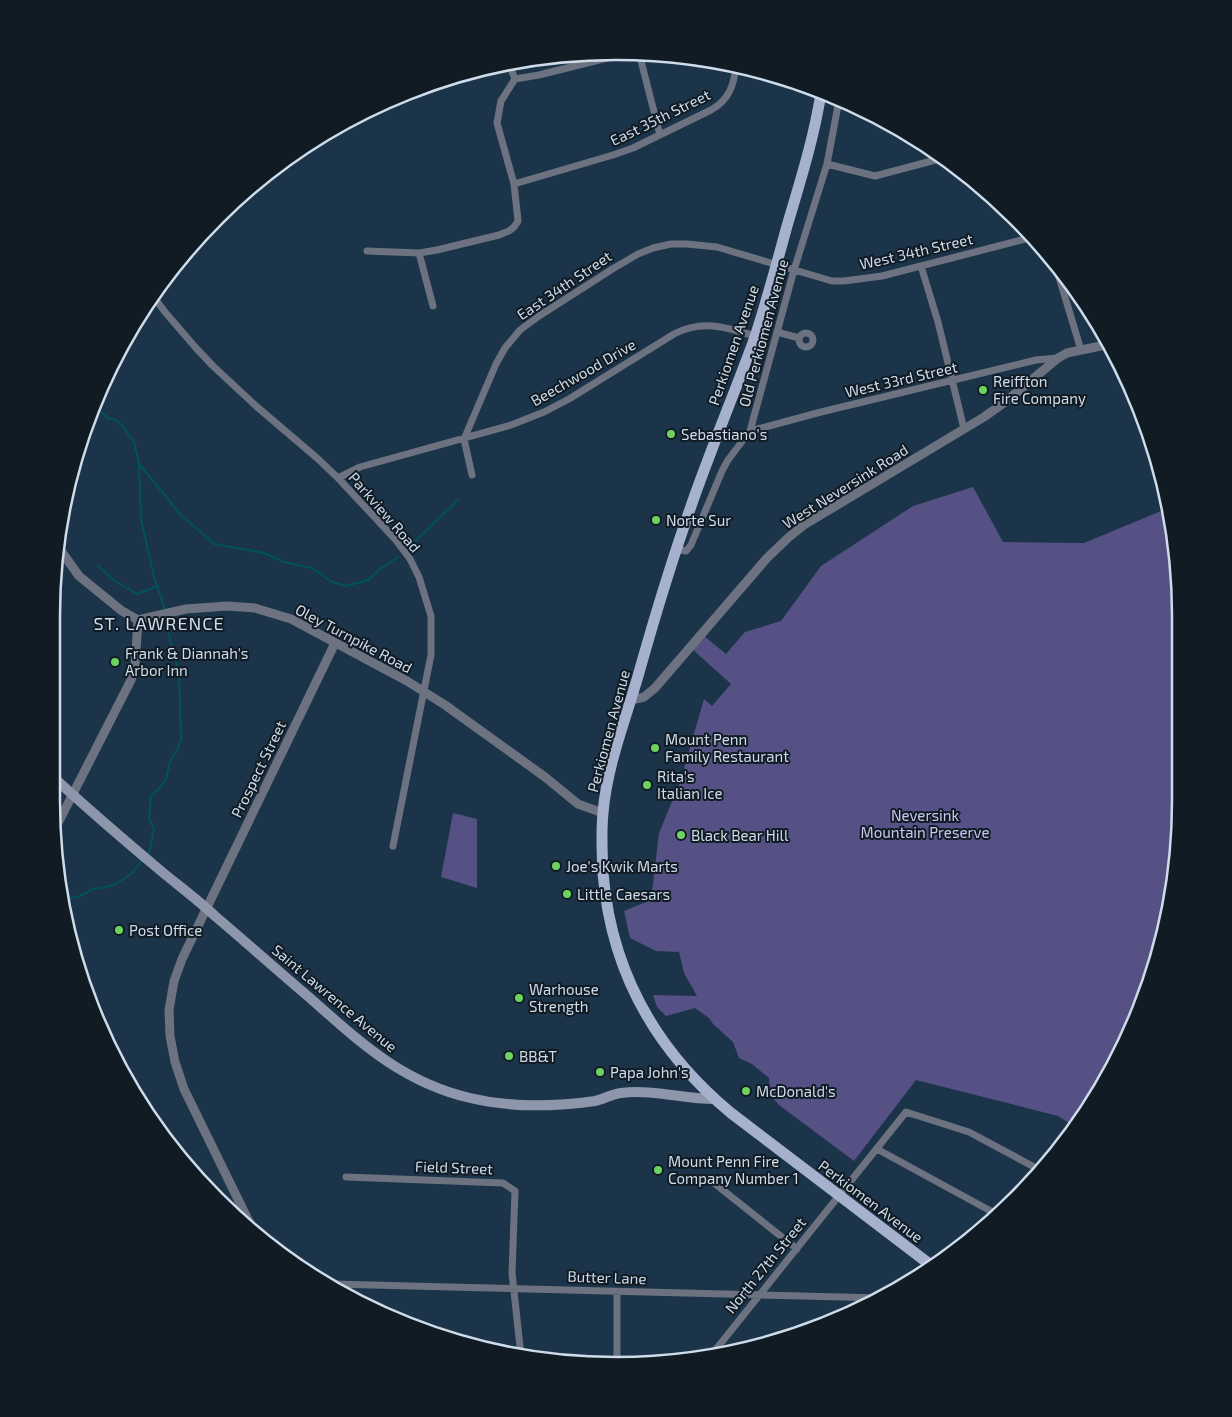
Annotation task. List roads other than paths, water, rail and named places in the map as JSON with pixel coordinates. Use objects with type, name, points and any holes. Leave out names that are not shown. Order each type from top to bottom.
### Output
[{"type":"main road","name":"Perkiomen Avenue","points":[[820,99],[816,120],[755,336],[693,498],[611,768],[603,813],[602,863],[605,895],[612,931],[625,971],[642,1008],[665,1044],[687,1072],[714,1099],[927,1262]]},
{"type":"main road","name":"Saint Lawrence Avenue","points":[[60,783],[367,1048],[391,1065],[434,1086],[469,1098],[528,1106],[575,1104],[599,1100],[620,1093],[660,1093],[714,1099]]},
{"type":"street","points":[[367,251],[419,253],[499,235],[514,227],[518,221],[514,184],[497,123],[501,101],[515,80],[597,61]]},
{"type":"street","points":[[641,61],[660,135]]},
{"type":"street","points":[[511,70],[515,80]]},
{"type":"street","name":"East 35th Street","points":[[514,184],[633,148],[711,110],[723,102],[732,87],[735,73]]},
{"type":"street","name":"Old Perkiomen Avenue","points":[[676,549],[686,551],[691,546],[722,471],[750,431],[794,270],[827,164],[838,106]]},
{"type":"street","points":[[827,164],[875,176],[934,160]]},
{"type":"street","name":"West 34th Street","points":[[776,264],[832,281],[844,281],[882,276],[1025,239]]},
{"type":"street","name":"East 34th Street","points":[[464,439],[496,364],[514,336],[539,316],[624,262],[653,248],[671,244],[686,244],[717,247],[776,264]]},
{"type":"street","points":[[419,253],[433,306]]},
{"type":"street","points":[[921,266],[938,322],[964,429]]},
{"type":"street","points":[[1061,283],[1081,350]]},
{"type":"street","name":"Parkview Road","points":[[158,302],[213,366],[338,478],[395,539],[410,559],[419,576],[431,616],[431,655],[394,846]]},
{"type":"street","name":"Beechwood Drive","points":[[338,478],[360,467],[511,425],[544,412],[569,399],[674,334],[688,328],[721,326],[755,336]]},
{"type":"street","points":[[777,332],[799,338]]},
{"type":"street","name":"West Neversink Road","points":[[631,700],[644,697],[655,688],[767,558],[804,525],[964,429],[1005,402],[1058,358],[1067,353],[1102,346]]},
{"type":"street","name":"West 33rd Street","points":[[750,431],[1036,360],[1058,358]]},
{"type":"street","points":[[464,439],[472,475]]},
{"type":"street","points":[[60,818],[131,680],[136,659],[138,620],[122,610],[79,576],[64,555]]},
{"type":"street","name":"Oley Turnpike Road","points":[[138,620],[186,609],[216,606],[255,608],[302,624],[424,692],[545,777],[578,804],[603,813]]},
{"type":"street","name":"Prospect Street","points":[[246,1216],[184,1090],[176,1068],[170,1036],[170,1010],[174,982],[182,959],[335,643]]},
{"type":"street","name":"North 27th Street","points":[[717,1347],[906,1112],[969,1132],[1035,1167]]},
{"type":"street","points":[[877,1150],[991,1211]]},
{"type":"street","name":"Field Street","points":[[346,1178],[503,1183],[515,1191],[513,1288]]},
{"type":"street","points":[[714,1182],[797,1249]]},
{"type":"street","name":"Butter Lane","points":[[340,1284],[867,1297]]},
{"type":"street","points":[[513,1288],[520,1348]]},
{"type":"street","points":[[617,1292],[617,1357]]},
{"type":"waterway","points":[[100,409],[108,418],[116,420],[122,425],[134,442],[139,463],[141,519],[154,577],[165,611]]},
{"type":"waterway","points":[[140,465],[180,514],[214,544],[264,553],[284,562],[312,568],[332,582],[346,586],[368,580],[398,557]]},
{"type":"waterway","points":[[410,546],[459,499]]},
{"type":"waterway","points":[[98,566],[113,580],[137,594],[158,586]]},
{"type":"waterway","points":[[148,854],[154,829],[149,819],[151,796],[166,779],[170,762],[181,739],[179,673],[168,632],[166,616]]},
{"type":"waterway","points":[[69,899],[93,889],[116,884],[132,873],[143,859]]},
{"type":"place","name":"Reiffton Fire Company","points":[[983,390]]},
{"type":"place","name":"Sebastiano's","points":[[671,434]]},
{"type":"place","name":"Norte Sur","points":[[656,520]]},
{"type":"place","name":"Frank & Diannah's Arbor Inn","points":[[115,662]]},
{"type":"place","name":"Mount Penn Family Restaurant","points":[[655,748]]},
{"type":"place","name":"Rita's Italian Ice","points":[[647,785]]},
{"type":"place","name":"Black Bear Hill","points":[[681,835]]},
{"type":"place","name":"Joe's Kwik Marts","points":[[556,866]]},
{"type":"place","name":"Little Caesars","points":[[567,894]]},
{"type":"place","name":"Post Office","points":[[119,930]]},
{"type":"place","name":"Warhouse Strength","points":[[519,998]]},
{"type":"place","name":"BB&T","points":[[509,1056]]},
{"type":"place","name":"Papa John's","points":[[600,1072]]},
{"type":"place","name":"McDonald's","points":[[746,1091]]},
{"type":"place","name":"Mount Penn Fire Company Number 1","points":[[658,1170]]},
{"type":"district","name":"ST. LAWRENCE","points":[[159,623]]},
{"type":"park label","name":"Neversink Mountain Preserve","points":[[925,824]]}]
